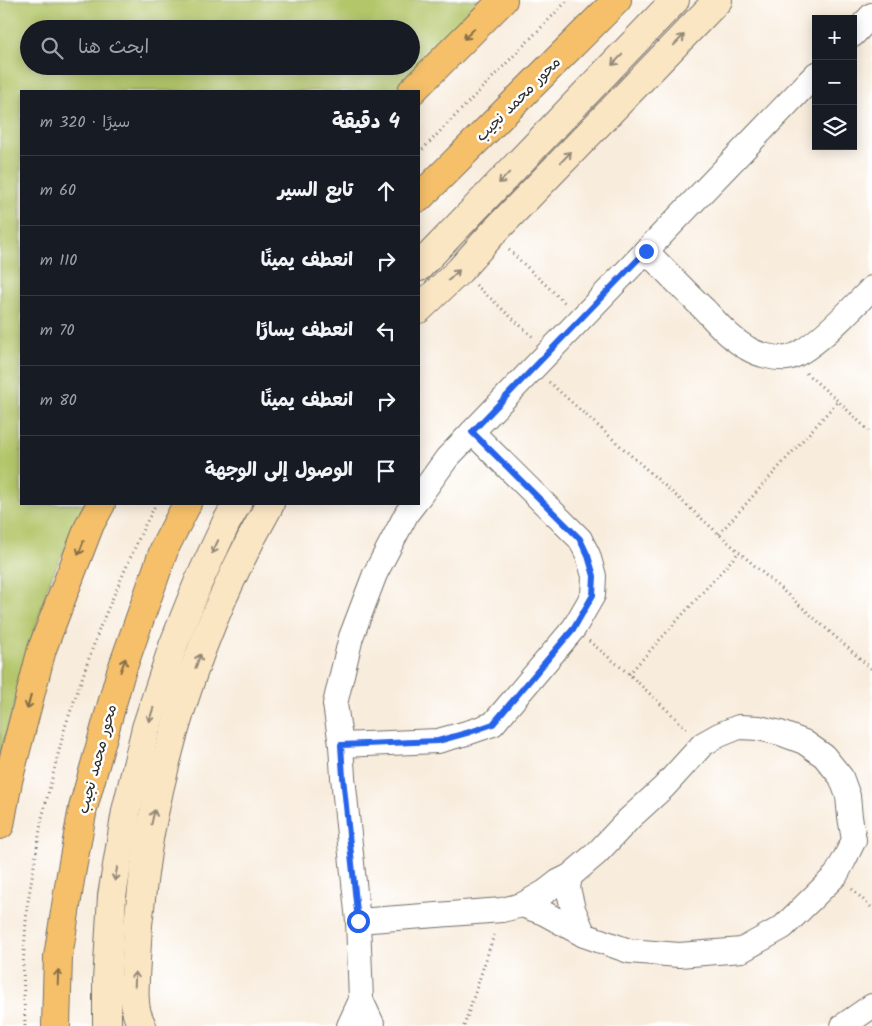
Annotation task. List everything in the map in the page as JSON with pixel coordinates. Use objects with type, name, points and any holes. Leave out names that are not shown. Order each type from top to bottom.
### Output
[{"type":"main road","points":[[413,90],[503,0]]},
{"type":"main road","name":"محور محمد نجيب","points":[[420,197],[617,0]]},
{"type":"main road","points":[[0,825],[8,781],[42,649],[90,524],[100,505]]},
{"type":"main road","name":"محور محمد نجيب","points":[[56,1026],[58,957],[83,808],[120,674],[165,547],[186,505]]},
{"type":"street","points":[[420,266],[675,0]]},
{"type":"street","points":[[420,308],[460,270],[492,234],[718,0]]},
{"type":"street","points":[[857,31],[872,16]]},
{"type":"street","points":[[420,496],[447,458],[812,78]]},
{"type":"street","points":[[646,251],[727,334],[746,348],[758,354],[773,357],[788,358],[806,349],[830,329],[872,288]]},
{"type":"street","points":[[341,745],[438,741],[493,724],[574,628],[593,595],[594,576],[580,539],[472,432]]},
{"type":"street","points":[[108,1026],[107,981],[112,896],[126,811],[146,728],[173,646],[198,583],[236,505]]},
{"type":"street","points":[[142,1026],[134,1001],[142,883],[152,824],[165,766],[181,710],[224,594],[252,535],[269,505]]},
{"type":"street","points":[[373,1026],[361,1000],[358,921],[336,704],[351,637],[375,574],[407,513],[413,505]]},
{"type":"street","points":[[358,921],[512,907],[544,913],[584,935],[629,951],[679,955],[742,950],[783,927],[836,875],[854,840],[848,796],[841,777],[824,756],[804,742],[759,728],[739,727],[703,744],[664,787],[629,819],[597,853],[570,876],[545,892],[512,907]]},
{"type":"street","points":[[570,876],[568,888],[573,909],[584,935]]},
{"type":"street","points":[[349,1026],[361,1000]]},
{"type":"street","points":[[843,1026],[872,1006]]},
{"type":"path","points":[[420,152],[568,0]]},
{"type":"path","points":[[492,234],[582,318]]},
{"type":"path","points":[[460,270],[541,360],[719,534],[872,669]]},
{"type":"path","points":[[788,358],[838,401],[872,434]]},
{"type":"path","points":[[719,534],[838,401]]},
{"type":"path","points":[[24,1026],[23,967],[27,906],[42,818],[65,727],[100,627],[155,505]]},
{"type":"path","points":[[629,674],[739,552]]},
{"type":"path","points":[[574,628],[629,674],[703,744]]},
{"type":"path","points":[[836,875],[872,908]]},
{"type":"path","points":[[464,1026],[512,907]]},
{"type":"green space","points":[[0,0],[483,0],[420,65],[420,20],[20,20],[20,75],[410,75],[395,90],[20,90],[20,505],[86,505],[48,585],[0,756]]},
{"type":"route","points":[[358,921],[341,745],[438,741],[493,724],[574,628],[593,595],[594,576],[580,539],[472,432],[646,251]]}]
